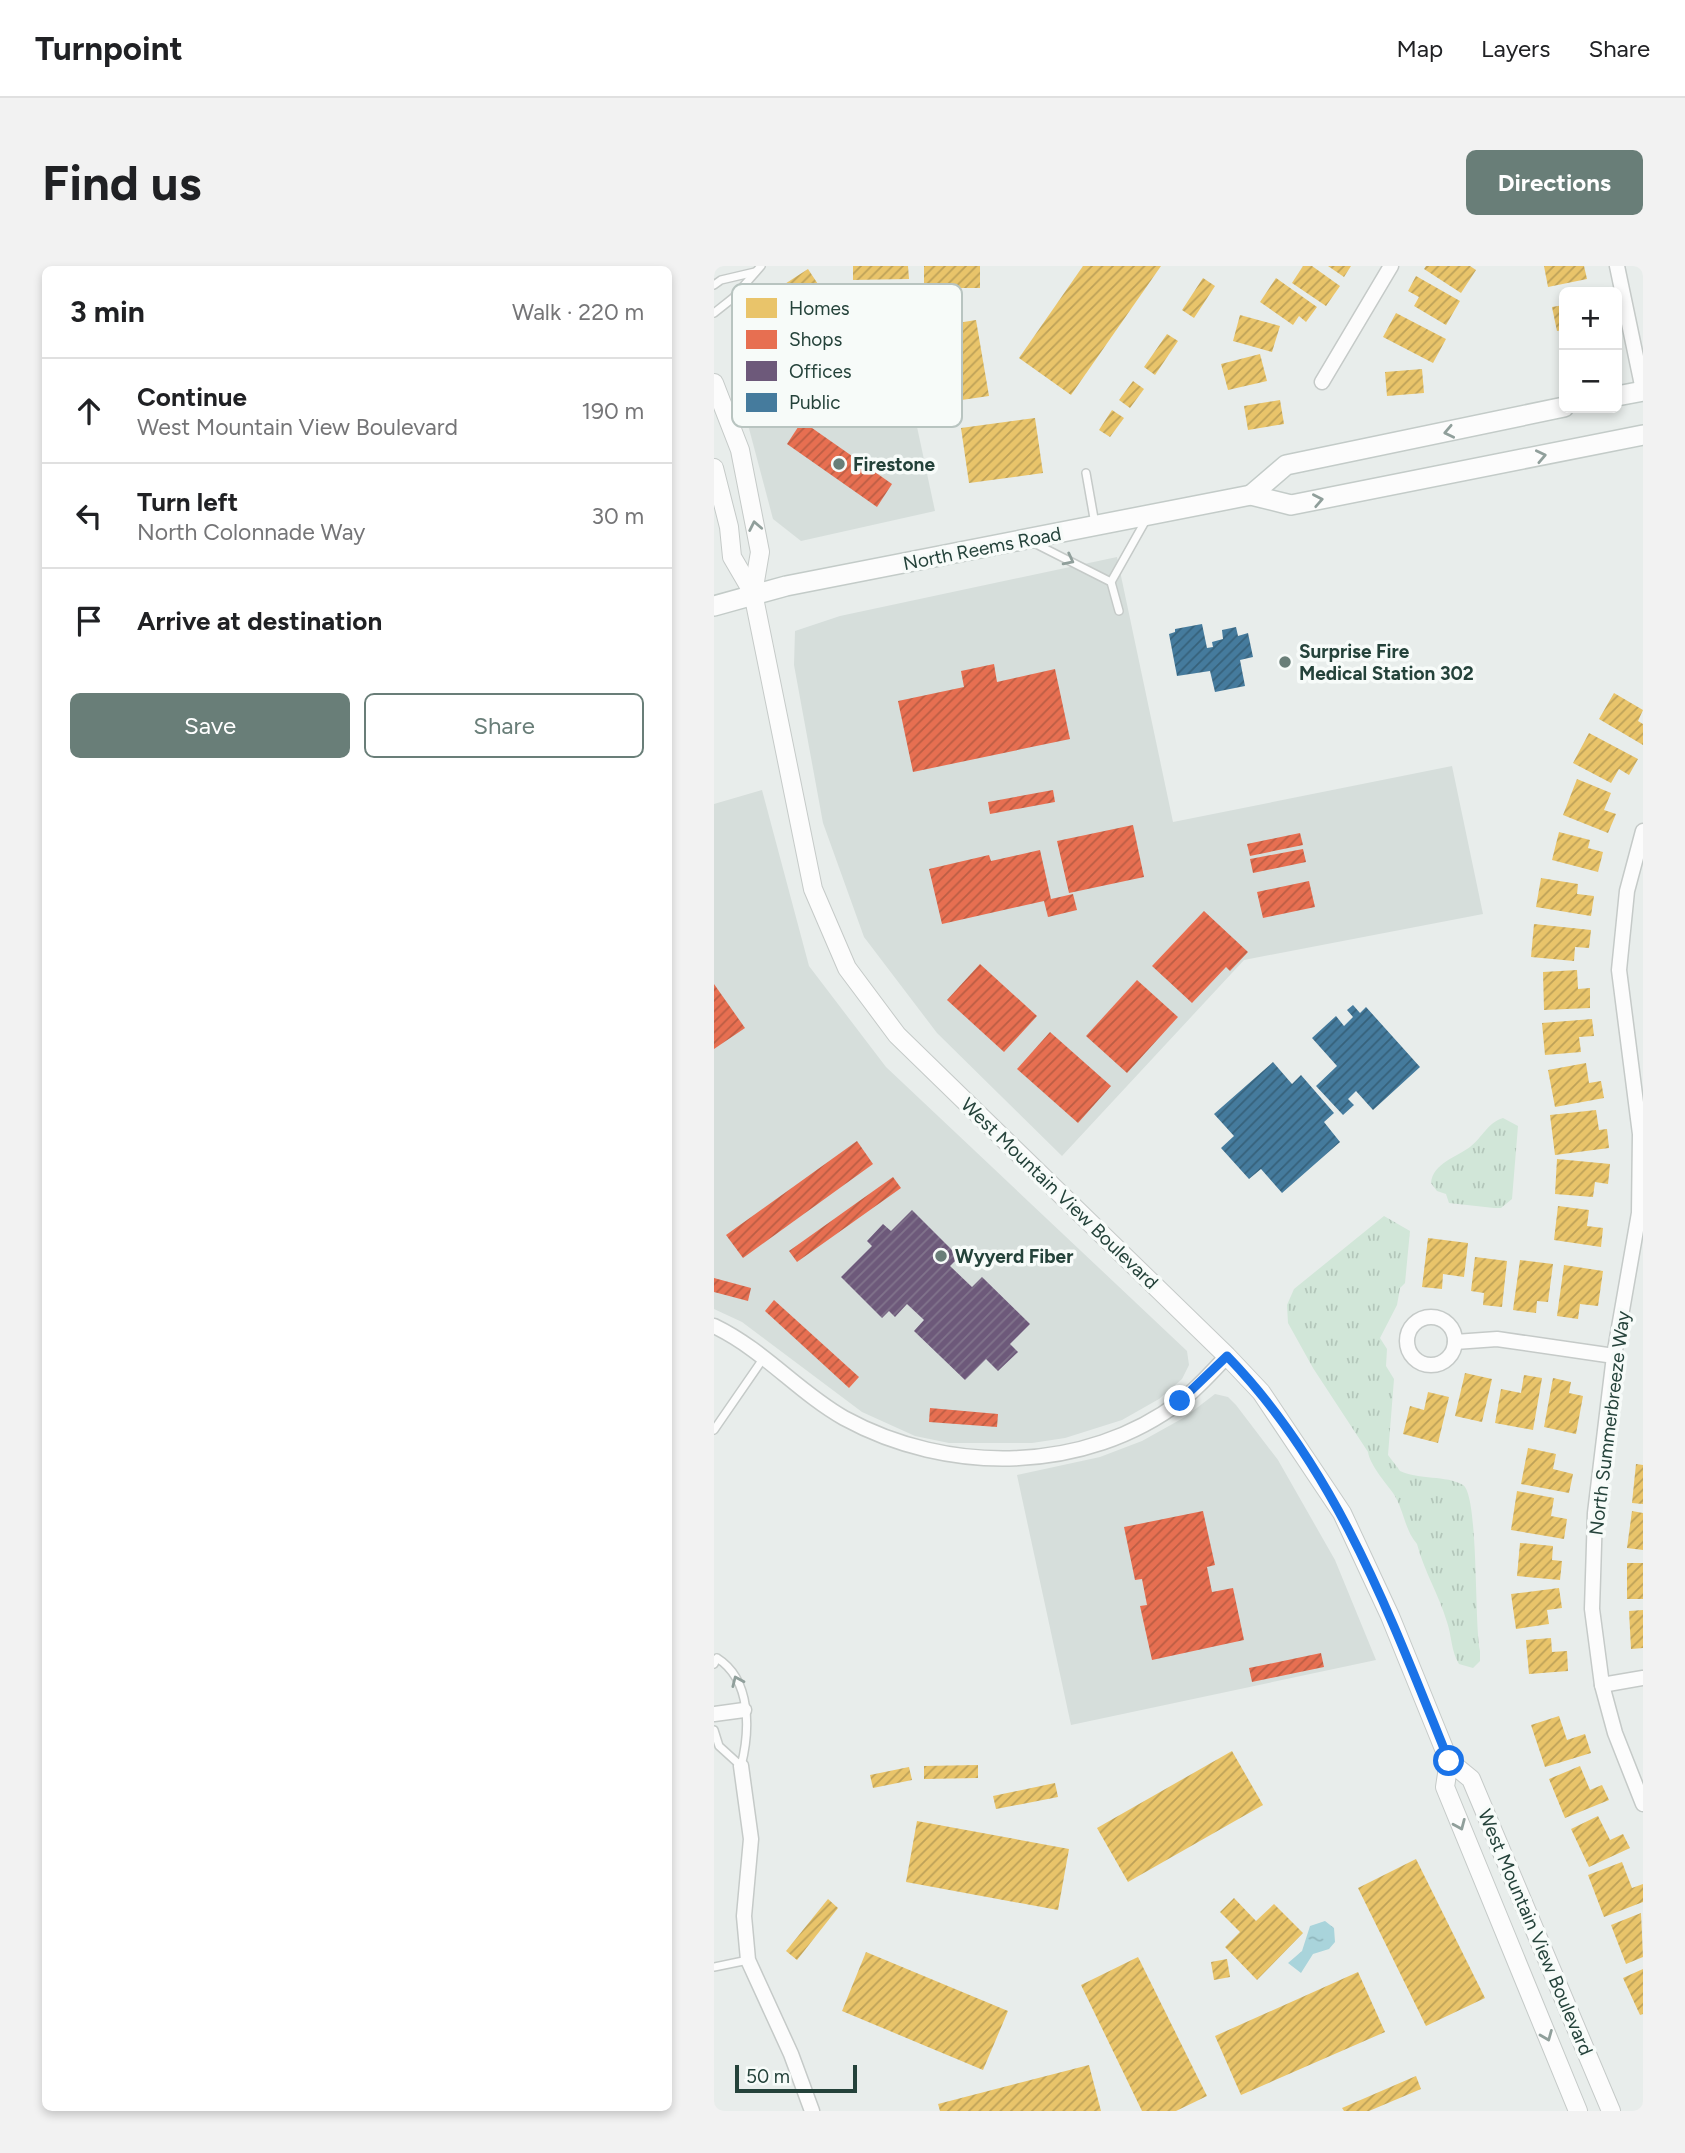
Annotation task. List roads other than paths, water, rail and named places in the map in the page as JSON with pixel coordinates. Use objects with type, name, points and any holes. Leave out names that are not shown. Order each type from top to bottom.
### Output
[{"type":"main road","points":[[1622,396],[1643,390]]},
{"type":"main road","points":[[1251,495],[1286,465],[1559,408]]},
{"type":"main road","name":"North Reems Road","points":[[714,606],[753,593],[1251,495],[1291,505],[1643,435]]},
{"type":"street","points":[[1322,382],[1391,266]]},
{"type":"street","points":[[1617,266],[1643,390]]},
{"type":"street","name":"West Mountain View Boulevard","points":[[714,383],[740,450],[758,541],[760,552],[753,593]]},
{"type":"street","name":"West Mountain View Boulevard","points":[[714,467],[729,527],[732,556],[753,593],[813,889],[847,968],[897,1035],[1261,1392],[1342,1513],[1390,1616],[1449,1761],[1471,1779],[1611,2111]]},
{"type":"street","name":"North Summerbreeze Way","points":[[1643,831],[1627,891],[1619,970],[1640,1134],[1639,1213],[1614,1356],[1595,1513],[1592,1609],[1602,1685],[1615,1733],[1643,1804]]},
{"type":"street","points":[[714,1326],[765,1356],[842,1417],[910,1447],[987,1458],[1050,1457],[1119,1436],[1180,1401],[1227,1356]]},
{"type":"street","points":[[1455,1342],[1497,1339],[1614,1356]]},
{"type":"street","points":[[1602,1685],[1643,1678]]},
{"type":"street","points":[[714,1714],[744,1710]]},
{"type":"street","name":"West Mountain View Boulevard","points":[[1449,1761],[1445,1787],[1578,2111]]},
{"type":"street","points":[[740,1766],[751,1839],[744,1916],[748,1960],[791,2054],[812,2111]]},
{"type":"lane","points":[[714,285],[721,279],[758,269]]},
{"type":"lane","points":[[745,284],[758,269]]},
{"type":"lane","points":[[714,313],[732,299]]},
{"type":"lane","points":[[1086,473],[1095,525]]},
{"type":"lane","points":[[1119,611],[1111,582],[1149,514]]},
{"type":"lane","points":[[1027,539],[1111,582]]},
{"type":"lane","points":[[714,1430],[765,1356]]},
{"type":"lane","points":[[714,1648],[715,1661],[736,1676],[744,1710],[748,1742],[740,1766],[719,1746],[714,1730]]},
{"type":"lane","points":[[714,1967],[748,1960]]},
{"type":"water","points":[[1325,1921],[1334,1928],[1335,1942],[1329,1949],[1313,1954],[1301,1973],[1288,1963],[1302,1951],[1310,1926]]},
{"type":"place","name":"Firestone","points":[[839,464]]},
{"type":"place","name":"Surprise Fire Medical Station 302","points":[[1285,662]]},
{"type":"place","name":"Wyyerd Fiber","points":[[941,1256]]}]
